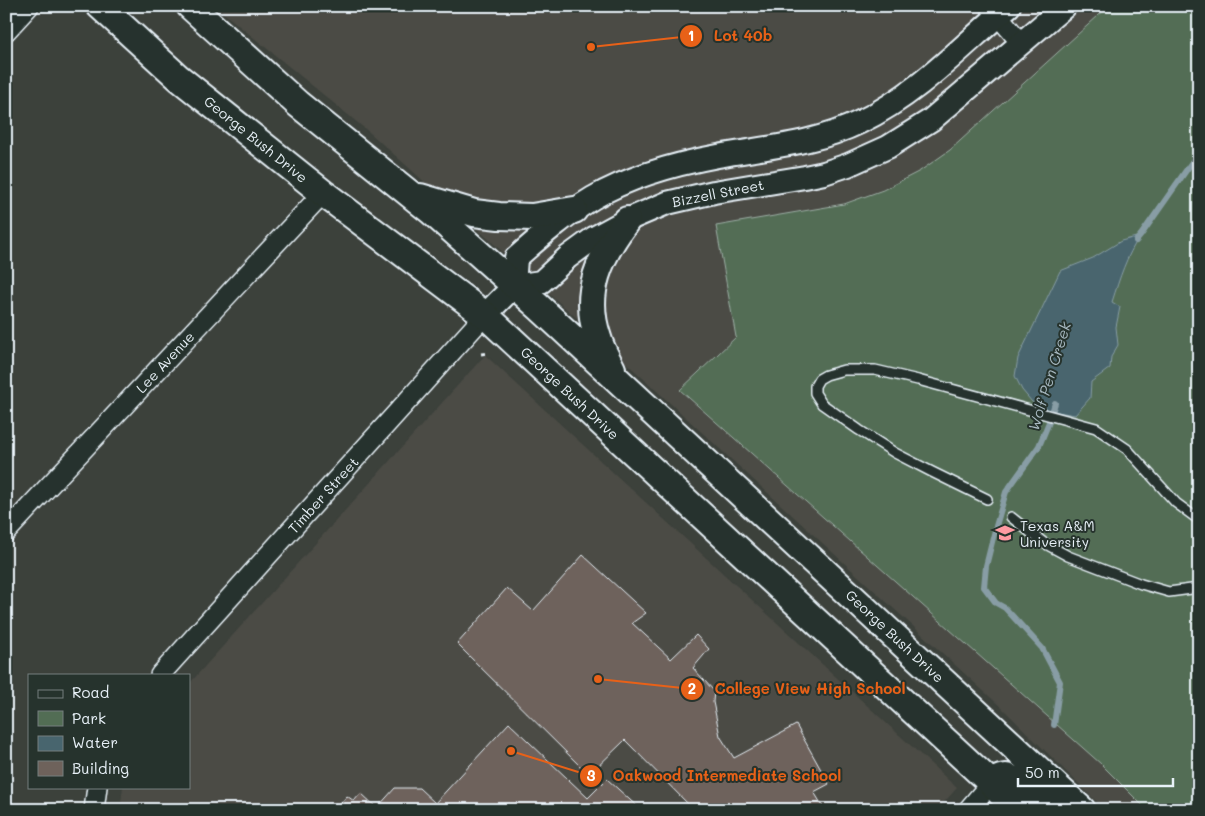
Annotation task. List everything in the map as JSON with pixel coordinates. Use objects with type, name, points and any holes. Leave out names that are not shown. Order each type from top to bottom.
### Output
[{"type":"main road","name":"George Bush Drive","points":[[100,6],[179,78],[323,193],[485,315],[990,783],[1016,810]]},
{"type":"main road","name":"George Bush Drive","points":[[190,6],[298,104],[411,194],[490,262],[1082,810]]},
{"type":"main road","points":[[411,194],[474,213],[499,216],[532,217],[574,210]]},
{"type":"main road","points":[[616,379],[597,337],[593,322],[591,299],[598,268],[605,252],[626,220]]},
{"type":"main road","points":[[990,783],[1007,777],[1016,782],[1046,810]]},
{"type":"street","points":[[6,32],[29,6]]},
{"type":"street","name":"Bizzell Street","points":[[514,286],[541,282],[568,257],[594,238],[626,220],[667,203],[714,192],[806,177],[868,157],[888,147],[931,120],[1065,6]]},
{"type":"street","points":[[485,315],[514,286],[516,258],[574,210],[594,197],[666,168],[720,156],[800,143],[819,138],[860,122],[899,100],[918,86],[999,9],[1021,43]]},
{"type":"street","name":"Lee Avenue","points":[[6,532],[323,193]]},
{"type":"street","name":"Timber Street","points":[[161,674],[485,315]]},
{"type":"street","points":[[968,810],[990,783]]},
{"type":"street","points":[[94,810],[96,788]]},
{"type":"lane","points":[[987,499],[896,453],[822,404],[815,393],[815,386],[819,379],[844,370],[875,370],[1096,428],[1127,449],[1176,503],[1199,520]]},
{"type":"lane","points":[[1011,517],[1044,542],[1068,556],[1141,584],[1169,592],[1199,588]]},
{"type":"path","points":[[481,354],[489,353]]},
{"type":"shaded area","name":"Texas A&M University","points":[[215,6],[1199,6],[1199,810],[1105,810],[1002,708],[621,358],[369,132]]},
{"type":"shaded area","points":[[485,355],[957,788],[937,810],[120,810],[123,788],[190,788],[190,683]]},
{"type":"green space","points":[[1109,6],[1199,6],[1199,810],[1147,810],[1101,764],[680,390],[736,337],[716,226],[844,204],[883,190],[920,171],[950,150]]},
{"type":"water","points":[[1140,236],[1127,260],[1112,302],[1120,307],[1116,327],[1118,345],[1111,357],[1110,368],[1091,382],[1090,398],[1075,415],[1052,411],[1032,402],[1022,390],[1015,376],[1018,358],[1060,271],[1093,258],[1121,241]]},
{"type":"building","points":[[583,555],[646,613],[632,623],[671,659],[696,635],[709,649],[693,668],[714,691],[713,702],[720,736],[734,758],[796,725],[829,784],[814,792],[825,810],[694,810],[625,740],[589,775],[457,644],[507,588],[533,611]]},
{"type":"building","points":[[509,723],[588,798],[607,779],[641,810],[335,810],[347,796],[354,801],[361,793],[377,808],[395,788],[419,788],[435,803]]},
{"type":"waterway","name":"Wolf Pen Creek","points":[[1136,241],[1199,152]]},
{"type":"waterway","name":"Wolf Pen Creek","points":[[1054,725],[1060,682],[1042,648],[1005,608],[996,603],[984,587],[986,566],[1006,492],[1039,446],[1055,403]]},
{"type":"place","name":"Lot 40b","points":[[591,47]]},
{"type":"place","name":"Texas A&M University","points":[[1005,533]]},
{"type":"place","name":"College View High School","points":[[598,679]]},
{"type":"place","name":"Oakwood Intermediate School","points":[[511,751]]}]
